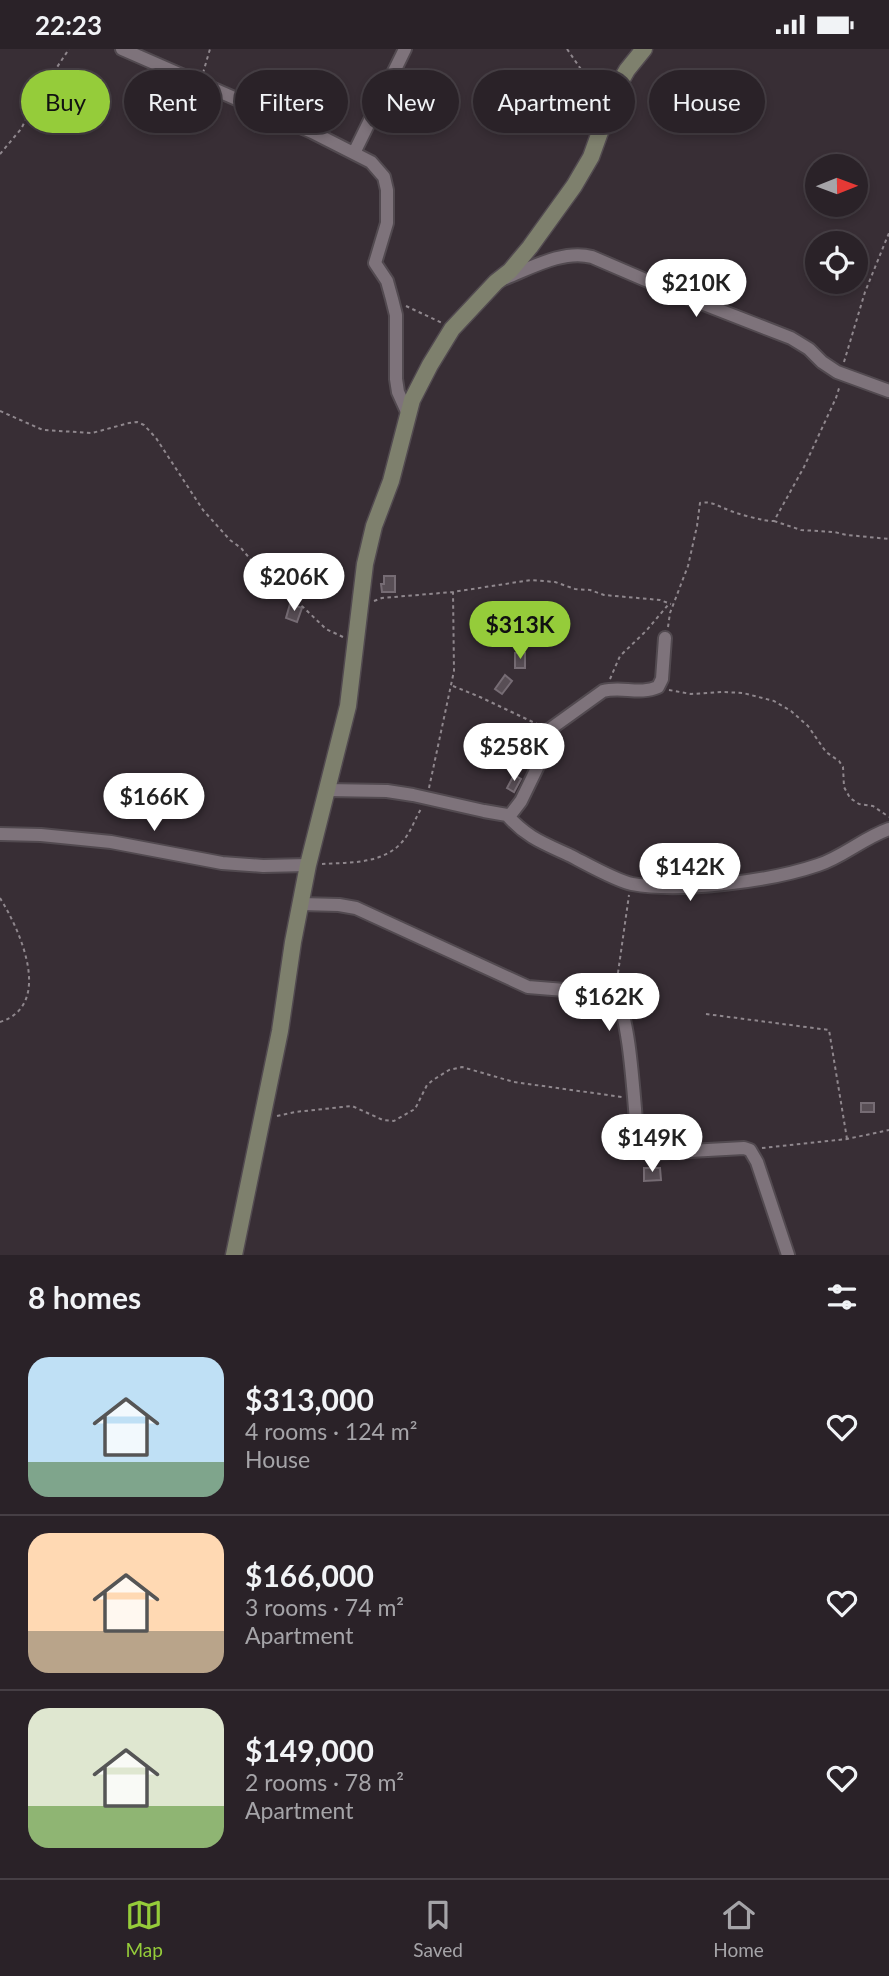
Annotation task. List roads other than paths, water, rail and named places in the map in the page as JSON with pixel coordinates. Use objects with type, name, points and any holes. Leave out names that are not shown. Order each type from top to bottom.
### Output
[{"type":"street","points":[[122,49],[313,132],[371,162],[377,168],[386,183],[387,223],[374,260],[387,281],[396,315],[396,379],[398,392],[408,414]]},
{"type":"street","points":[[354,153],[405,49]]},
{"type":"street","points":[[234,1255],[263,1121],[307,865],[348,706],[365,564],[374,526],[391,481],[408,414],[421,383],[452,330],[496,282],[510,271],[574,186],[591,157],[607,109],[627,70],[644,49]]},
{"type":"street","points":[[496,282],[552,260],[577,255],[592,257],[791,338],[844,375],[889,391]]},
{"type":"street","points":[[507,815],[514,810],[533,777],[540,761],[544,738],[550,729],[603,691],[642,691],[654,689],[659,685],[662,679],[665,638]]},
{"type":"street","points":[[326,790],[387,791],[507,815],[524,833],[630,884],[660,887],[706,886],[788,874],[830,861],[874,834],[889,829]]},
{"type":"street","points":[[0,834],[111,842],[222,863],[307,865]]},
{"type":"street","points":[[301,904],[339,905],[362,910],[528,987],[615,997],[621,1008],[639,1144],[645,1151],[660,1153],[749,1149],[757,1162],[788,1255]]}]
